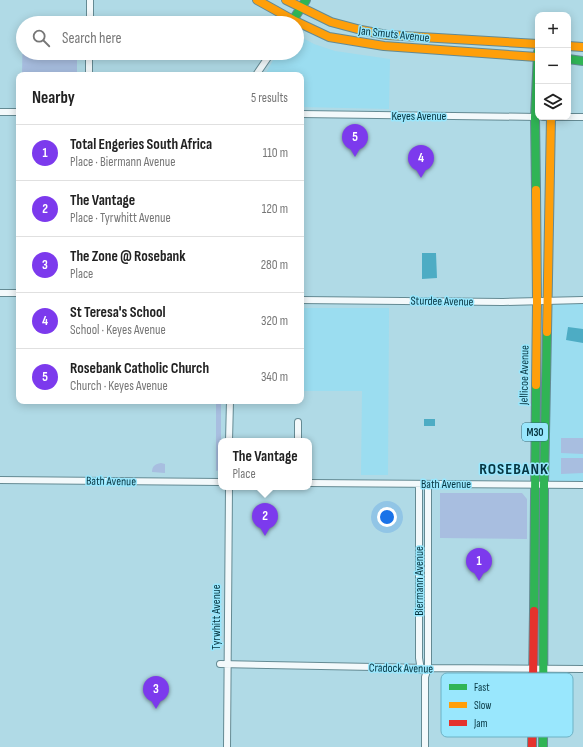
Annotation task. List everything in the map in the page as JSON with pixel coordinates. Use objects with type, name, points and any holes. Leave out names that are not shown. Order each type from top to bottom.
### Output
[{"type":"main road","name":"Jan Smuts Avenue","points":[[257,0],[283,16]]},
{"type":"main road","name":"Jan Smuts Avenue","points":[[286,0],[331,22],[387,35],[535,44]]},
{"type":"main road","points":[[297,16],[306,0]]},
{"type":"main road","name":"Jan Smuts Avenue","points":[[304,27],[329,37],[352,42],[391,47],[535,55]]},
{"type":"main road","points":[[571,46],[583,48]]},
{"type":"main road","points":[[571,59],[583,61]]},
{"type":"main road","name":"Jellicoe Avenue","points":[[533,673],[538,120]]},
{"type":"main road","name":"Jellicoe Avenue","points":[[543,673],[544,485],[551,120]]},
{"type":"main road","name":"Jellicoe Avenue","points":[[532,737],[532,747]]},
{"type":"main road","name":"Jellicoe Avenue","points":[[542,737],[542,747]]},
{"type":"street","points":[[90,0],[90,16]]},
{"type":"street","points":[[89,60],[89,72]]},
{"type":"street","points":[[258,72],[266,60]]},
{"type":"street","points":[[0,112],[16,112]]},
{"type":"street","name":"Keyes Avenue","points":[[304,114],[535,117]]},
{"type":"street","name":"Keyes Avenue","points":[[571,118],[583,118]]},
{"type":"street","points":[[0,293],[16,293]]},
{"type":"street","name":"Sturdee Avenue","points":[[304,300],[537,302],[583,300]]},
{"type":"street","points":[[229,438],[230,404]]},
{"type":"street","points":[[298,422],[298,438]]},
{"type":"street","name":"Bath Avenue","points":[[0,480],[218,482]]},
{"type":"street","name":"Bath Avenue","points":[[312,483],[583,485]]},
{"type":"street","name":"Biermann Avenue","points":[[419,484],[420,668],[425,677]]},
{"type":"street","name":"Biermann Avenue","points":[[425,747],[425,677],[428,668],[428,484]]},
{"type":"street","name":"Tyrwhitt Avenue","points":[[227,747],[229,490]]},
{"type":"street","points":[[419,582],[428,582]]},
{"type":"street","name":"Cradock Avenue","points":[[220,664],[420,668],[583,669]]},
{"type":"shaded area","points":[[304,39],[314,44],[335,51],[390,59],[389,109],[304,107],[304,72],[267,72],[273,60],[304,60]]},
{"type":"shaded area","points":[[22,60],[77,60],[77,72],[22,72]]},
{"type":"shaded area","points":[[422,253],[436,253],[437,278],[422,279]]},
{"type":"shaded area","points":[[548,302],[583,302],[583,485],[544,485]]},
{"type":"shaded area","points":[[304,308],[389,308],[388,475],[361,475],[362,391],[304,391]]},
{"type":"shaded area","points":[[568,327],[583,329],[583,343],[566,340]]},
{"type":"shaded area","points":[[216,404],[221,404],[221,438],[218,438],[218,470],[216,471]]},
{"type":"shaded area","points":[[424,419],[435,419],[435,426],[424,426]]},
{"type":"shaded area","points":[[561,438],[583,438],[583,454],[561,453]]},
{"type":"shaded area","points":[[561,458],[583,458],[583,473],[561,474]]},
{"type":"shaded area","points":[[161,463],[165,464],[165,473],[152,472],[154,466]]},
{"type":"shaded area","points":[[440,493],[522,493],[527,499],[527,539],[440,538]]},
{"type":"traffic: fast","points":[[296,16],[306,0]]},
{"type":"traffic: fast","points":[[571,59],[583,61]]},
{"type":"traffic: fast","points":[[536,190],[535,117],[537,84]]},
{"type":"traffic: fast","points":[[543,673],[544,485],[547,332]]},
{"type":"traffic: fast","points":[[534,611],[536,385]]},
{"type":"traffic: fast","points":[[543,737],[543,747]]},
{"type":"traffic: slow","points":[[257,0],[286,16]]},
{"type":"traffic: slow","points":[[286,0],[331,22],[387,35],[535,44]]},
{"type":"traffic: slow","points":[[304,25],[329,37],[384,46],[535,57]]},
{"type":"traffic: slow","points":[[571,46],[583,47]]},
{"type":"traffic: slow","points":[[547,332],[551,120]]},
{"type":"traffic: slow","points":[[536,190],[536,385]]},
{"type":"traffic: jam","points":[[533,673],[534,611]]},
{"type":"traffic: jam","points":[[532,737],[532,747]]},
{"type":"place","name":"Rosebank Catholic Church","points":[[355,157]]},
{"type":"place","name":"St Teresa's School","points":[[421,178]]},
{"type":"place","name":"The Vantage","points":[[265,536]]},
{"type":"place","name":"Total Engeries South Africa","points":[[479,581]]},
{"type":"place","name":"The Zone @ Rosebank","points":[[156,709]]},
{"type":"district","name":"ROSEBANK","points":[[514,468]]}]
